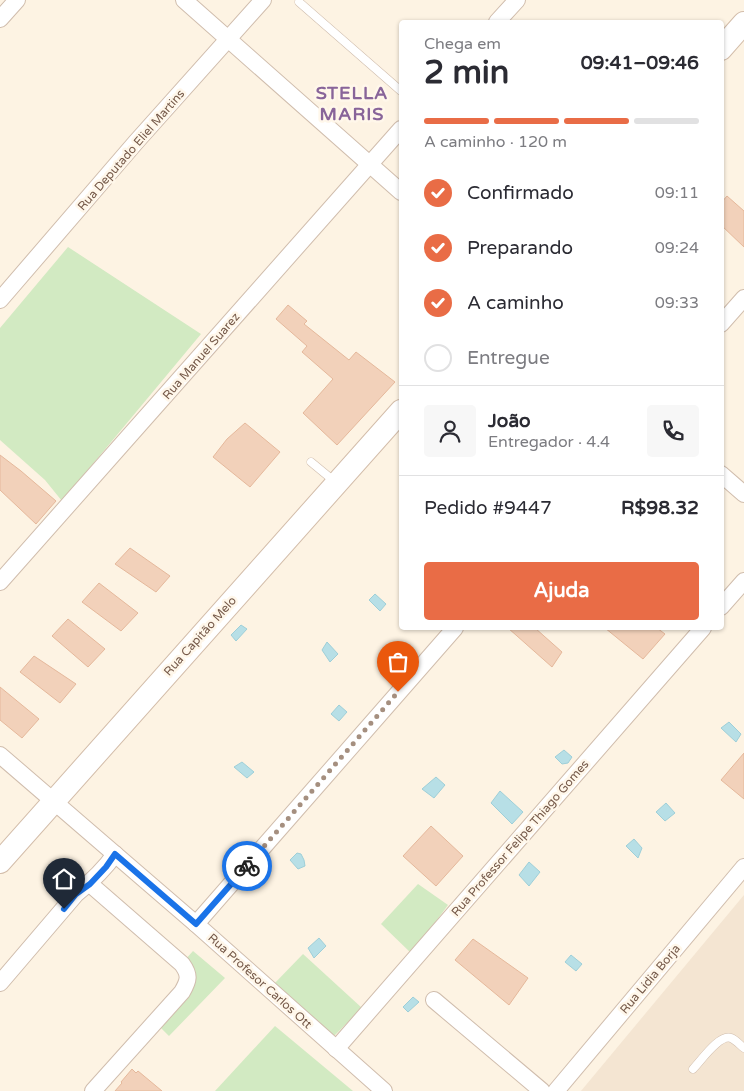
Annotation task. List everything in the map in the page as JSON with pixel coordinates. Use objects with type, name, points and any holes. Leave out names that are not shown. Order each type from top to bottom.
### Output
[{"type":"main road","points":[[724,46],[744,23]]},
{"type":"main road","name":"Rua Capitão Melo","points":[[0,862],[399,413]]},
{"type":"street","points":[[0,19],[17,0]]},
{"type":"street","points":[[184,0],[399,190]]},
{"type":"street","name":"Rua Deputado Eliel Martins","points":[[0,300],[136,142],[263,0]]},
{"type":"street","points":[[499,20],[517,0]]},
{"type":"street","name":"Rua Manuel Suarez","points":[[0,582],[399,131]]},
{"type":"street","points":[[724,321],[744,298]]},
{"type":"street","points":[[724,477],[744,494]]},
{"type":"street","points":[[724,604],[744,581]]},
{"type":"street","points":[[196,924],[453,630]]},
{"type":"street","name":"Rua Professor Felipe Thiago Gomes","points":[[336,1049],[701,630]]},
{"type":"street","name":"Rua Profesor Carlos Ott","points":[[0,755],[196,924],[384,1091]]},
{"type":"street","points":[[0,983],[76,894],[90,884],[115,854]]},
{"type":"street","name":"Rua Lídia Borja","points":[[556,1091],[744,868]]},
{"type":"street","points":[[90,884],[182,964],[187,970],[188,978],[182,992],[93,1091]]},
{"type":"street","points":[[434,1000],[542,1091]]},
{"type":"lane","points":[[299,2],[399,89]]},
{"type":"lane","points":[[311,462],[337,483]]},
{"type":"lane","points":[[693,1069],[722,1038],[731,1038],[744,1048]]},
{"type":"shaded area","points":[[744,895],[744,1091],[581,1091]]},
{"type":"green space","points":[[68,247],[201,334],[62,501],[45,480],[0,440],[0,328]]},
{"type":"green space","points":[[418,884],[448,905],[412,954],[381,924]]},
{"type":"green space","points":[[193,951],[225,978],[169,1036],[159,1026],[194,981],[185,960]]},
{"type":"green space","points":[[303,954],[362,1008],[332,1038],[272,986]]},
{"type":"green space","points":[[275,1026],[353,1091],[215,1091]]},
{"type":"water","points":[[375,594],[386,604],[380,611],[369,600]]},
{"type":"water","points":[[241,625],[247,629],[236,641],[231,635]]},
{"type":"water","points":[[327,642],[338,654],[330,662],[322,650]]},
{"type":"water","points":[[339,705],[347,712],[339,721],[331,714]]},
{"type":"water","points":[[729,722],[741,734],[736,742],[721,728]]},
{"type":"water","points":[[564,750],[572,757],[568,763],[562,764],[555,757]]},
{"type":"water","points":[[242,762],[254,772],[247,778],[234,767]]},
{"type":"water","points":[[436,777],[445,785],[434,798],[422,789]]},
{"type":"water","points":[[500,791],[523,812],[512,824],[491,803]]},
{"type":"water","points":[[666,803],[675,813],[665,821],[656,812]]},
{"type":"water","points":[[634,839],[642,848],[638,858],[626,846]]},
{"type":"water","points":[[297,853],[301,854],[305,866],[298,869],[290,860]]},
{"type":"water","points":[[529,862],[540,872],[529,886],[519,875]]},
{"type":"water","points":[[319,938],[326,946],[314,958],[308,948]]},
{"type":"water","points":[[571,955],[582,964],[576,971],[565,962]]},
{"type":"water","points":[[413,997],[419,1002],[408,1012],[403,1007]]},
{"type":"building","points":[[727,196],[744,211],[744,247],[724,228],[724,200]]},
{"type":"building","points":[[288,305],[307,321],[304,324],[349,360],[356,352],[395,382],[337,445],[303,413],[333,379],[302,352],[307,346],[276,319]]},
{"type":"building","points":[[245,423],[280,452],[250,487],[213,457],[227,439]]},
{"type":"building","points":[[0,455],[56,501],[36,524],[0,490]]},
{"type":"building","points":[[130,548],[170,576],[156,592],[115,564]]},
{"type":"building","points":[[99,583],[138,613],[121,631],[82,602]]},
{"type":"building","points":[[68,619],[105,649],[88,667],[52,636]]},
{"type":"building","points":[[510,630],[537,630],[562,652],[552,667]]},
{"type":"building","points":[[607,630],[660,630],[665,634],[643,659]]},
{"type":"building","points":[[34,656],[76,684],[60,703],[20,672]]},
{"type":"building","points":[[0,687],[39,719],[22,738],[0,720]]},
{"type":"building","points":[[744,753],[744,799],[721,780]]},
{"type":"building","points":[[431,826],[463,856],[436,886],[403,856]]},
{"type":"building","points":[[473,939],[528,978],[509,1005],[455,960]]},
{"type":"building","points":[[132,1069],[136,1073],[138,1071],[162,1091],[115,1091]]},
{"type":"way so far","points":[[247,866],[398,692]]},
{"type":"district","name":"STELLA MARIS","points":[[352,104]]},
{"type":"route","points":[[64,909],[76,894],[90,884],[106,867],[115,854],[196,924],[247,866]]}]
